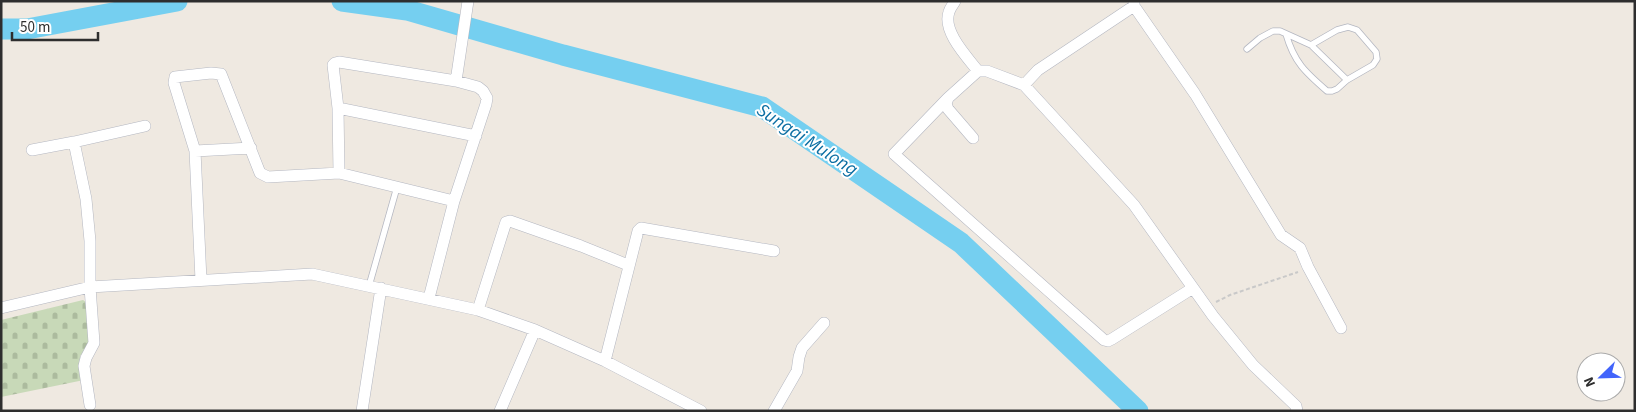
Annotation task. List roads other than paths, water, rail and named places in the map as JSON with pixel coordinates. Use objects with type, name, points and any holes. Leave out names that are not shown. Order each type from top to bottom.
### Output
[{"type":"street","points":[[456,81],[468,1]]},
{"type":"street","points":[[955,1],[948,14],[950,31],[955,41],[978,71]]},
{"type":"street","points":[[1024,84],[1038,70],[1134,4],[1195,94],[1280,235],[1300,248],[1308,267],[1341,328]]},
{"type":"street","points":[[339,173],[338,108],[333,65],[335,63],[339,62],[456,81],[478,86],[483,91],[487,98],[454,200],[429,298]]},
{"type":"street","points":[[1193,288],[1112,339],[1104,340],[894,154],[948,98],[978,71],[987,71],[1024,84],[1134,205],[1207,307],[1253,365],[1296,406],[1297,411]]},
{"type":"street","points":[[202,280],[195,151],[174,80],[178,76],[211,72],[221,74],[260,173],[268,177],[339,173],[454,200]]},
{"type":"street","points":[[948,98],[946,104],[948,109],[973,138]]},
{"type":"street","points":[[338,108],[476,136]]},
{"type":"street","points":[[32,150],[145,126]]},
{"type":"street","points":[[74,142],[86,199],[90,240],[90,288],[94,342],[84,366],[90,406]]},
{"type":"street","points":[[195,151],[251,148]]},
{"type":"street","points":[[478,310],[506,222],[510,221],[581,246],[628,265]]},
{"type":"street","points":[[605,361],[628,265],[638,231],[641,228],[774,251]]},
{"type":"street","points":[[1,308],[90,288],[312,274],[478,310],[535,330],[605,361],[701,411]]},
{"type":"street","points":[[362,411],[375,287]]},
{"type":"street","points":[[774,411],[797,371],[802,348],[824,323]]},
{"type":"street","points":[[500,411],[535,330]]},
{"type":"lane","points":[[1286,34],[1291,51],[1296,59],[1327,91],[1337,89],[1347,80],[1373,65],[1377,59],[1376,52],[1357,30],[1348,28],[1337,30],[1311,45]]},
{"type":"lane","points":[[1248,50],[1260,38],[1273,31],[1280,31],[1311,45],[1347,80]]},
{"type":"lane","points":[[375,287],[397,187]]},
{"type":"waterway","name":"Sungai Mulong","points":[[1,29],[27,29],[177,1]]},
{"type":"waterway","name":"Sungai Mulong","points":[[342,1],[407,10],[563,55],[762,107],[961,243],[1138,411]]}]
